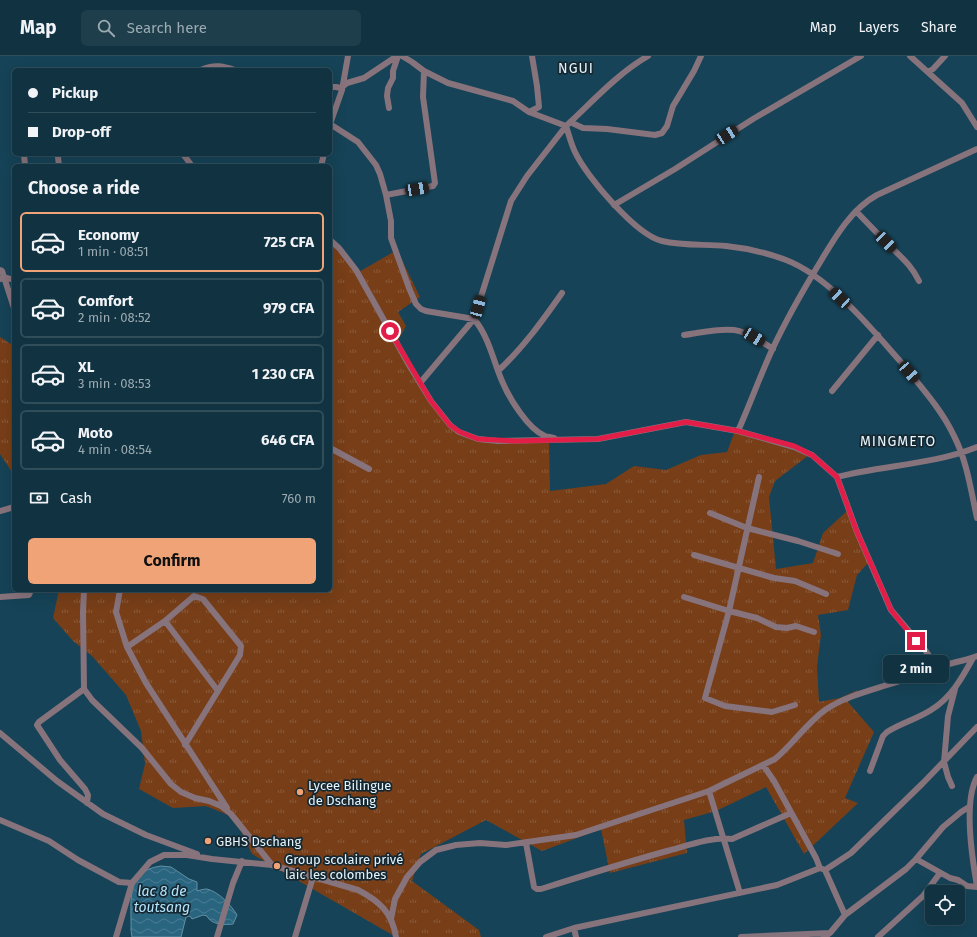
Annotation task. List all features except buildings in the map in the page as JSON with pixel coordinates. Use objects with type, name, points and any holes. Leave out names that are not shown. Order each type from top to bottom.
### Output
[{"type":"street","points":[[332,119],[344,85],[348,56]]},
{"type":"street","points":[[332,88],[341,88],[344,85],[364,78],[398,56]]},
{"type":"street","points":[[389,108],[387,96],[388,88],[393,78],[393,71],[398,56]]},
{"type":"street","points":[[402,56],[424,71],[448,83],[513,101],[529,112],[583,128],[607,129],[655,135],[662,133],[667,126],[673,106],[694,71],[701,56]]},
{"type":"street","points":[[529,112],[539,107],[532,56]]},
{"type":"street","points":[[420,383],[474,319],[511,201],[527,176],[568,124],[630,68],[648,56]]},
{"type":"street","points":[[614,205],[662,177],[753,119],[861,56]]},
{"type":"street","points":[[910,56],[962,103],[977,127]]},
{"type":"street","points":[[928,72],[933,69],[945,56]]},
{"type":"street","points":[[206,68],[209,66],[220,65],[229,68]]},
{"type":"street","points":[[386,195],[433,186],[435,183],[424,98],[424,71]]},
{"type":"street","points":[[568,124],[575,153],[593,180],[614,205],[647,234],[661,241],[750,249],[786,260],[801,267],[812,275],[835,293],[862,319],[928,394],[951,429],[962,453],[977,518]]},
{"type":"street","points":[[332,125],[358,142],[380,174],[391,221],[391,238],[416,304],[421,309],[426,311],[474,319],[487,340],[502,382],[517,408],[532,426],[545,436],[562,439]]},
{"type":"street","points":[[738,431],[773,349],[795,303],[827,251],[856,211],[866,201],[877,195],[977,149]]},
{"type":"street","points":[[58,156],[59,164]]},
{"type":"street","points":[[856,211],[892,249],[905,260],[919,281]]},
{"type":"street","points":[[332,242],[339,248],[356,270],[431,401],[450,425],[460,432],[478,439],[498,441],[598,439],[686,422],[738,431],[794,446],[812,455],[837,477],[857,532],[891,610],[908,632],[925,650],[937,667]]},
{"type":"street","points":[[1,272],[12,279]]},
{"type":"street","points":[[1,272],[12,302]]},
{"type":"street","points":[[498,371],[509,361],[527,340],[562,293]]},
{"type":"street","points":[[684,335],[710,331],[734,330],[754,337],[773,349]]},
{"type":"street","points":[[832,391],[878,336]]},
{"type":"street","points":[[837,477],[865,470],[901,465],[962,453],[977,447]]},
{"type":"street","points":[[332,449],[369,469]]},
{"type":"street","points":[[759,477],[729,611],[705,698],[725,706],[772,712],[795,705]]},
{"type":"street","points":[[0,511],[12,508]]},
{"type":"street","points":[[710,513],[747,528],[798,541],[838,554]]},
{"type":"street","points":[[694,555],[739,569],[774,578],[795,581],[826,594]]},
{"type":"street","points":[[0,597],[29,595],[30,592]]},
{"type":"street","points":[[84,592],[84,689],[92,700],[142,748],[171,784],[181,792],[221,806],[231,814]]},
{"type":"street","points":[[120,592],[116,612],[127,647],[146,683],[231,814],[272,865]]},
{"type":"street","points":[[127,647],[165,621],[194,596],[199,596],[203,599],[241,646],[240,655],[185,745]]},
{"type":"street","points":[[684,597],[757,618],[776,627],[787,628],[796,626],[814,632]]},
{"type":"street","points":[[165,621],[218,691]]},
{"type":"street","points":[[392,919],[396,899],[407,877],[420,862],[436,850],[456,845],[480,843],[506,845],[576,835],[709,791],[763,766],[784,752],[792,744],[798,734],[825,710],[840,702],[937,667],[975,657]]},
{"type":"street","points":[[870,772],[883,736],[886,732],[932,710],[948,697],[963,677],[975,657]]},
{"type":"street","points":[[952,786],[944,762],[948,716],[956,686]]},
{"type":"street","points":[[84,689],[37,725],[60,760],[84,789],[88,796],[87,803]]},
{"type":"street","points":[[546,937],[574,928],[778,885],[822,869],[851,853],[944,762],[977,727]]},
{"type":"street","points":[[0,733],[57,782],[103,814],[132,829],[212,859]]},
{"type":"street","points":[[763,766],[774,781],[822,869],[845,916]]},
{"type":"street","points":[[916,859],[967,886],[977,886],[970,833],[969,807],[974,781],[977,777]]},
{"type":"street","points":[[709,791],[740,893]]},
{"type":"street","points":[[741,937],[827,935],[845,916],[906,869],[943,827],[969,807]]},
{"type":"street","points":[[526,843],[534,887],[540,889],[682,847],[723,838],[732,839],[791,814]]},
{"type":"street","points":[[0,820],[50,840],[78,860],[119,882],[132,883]]},
{"type":"street","points":[[116,937],[132,883],[150,862],[164,855],[187,855],[272,865],[358,890],[382,905],[392,919],[396,937]]},
{"type":"street","points":[[216,937],[232,883],[242,862]]},
{"type":"street","points":[[878,937],[923,896],[940,873]]},
{"type":"street","points":[[295,937],[313,877]]},
{"type":"street","points":[[574,928],[576,937]]},
{"type":"green space","points":[[332,242],[357,273],[397,250],[420,297],[398,312],[406,326],[396,344],[416,377],[452,426],[476,438],[549,442],[550,491],[606,484],[634,466],[666,470],[701,455],[727,452],[735,431],[809,455],[775,481],[769,497],[776,569],[813,563],[823,533],[847,511],[868,563],[857,575],[848,610],[818,615],[821,635],[817,666],[819,702],[840,698],[858,690],[848,702],[874,732],[845,798],[858,803],[804,854],[766,787],[716,811],[684,820],[687,853],[610,873],[601,829],[542,851],[486,820],[421,854],[412,881],[479,930],[481,937],[396,937],[252,854],[241,831],[228,815],[206,806],[173,808],[139,789],[145,764],[141,731],[126,695],[92,656],[73,641],[53,618],[59,592],[332,592]]},
{"type":"green space","points":[[0,337],[12,345],[12,472],[0,454]]},
{"type":"water","name":"lac 8 de toutsang","points":[[161,866],[171,867],[189,879],[197,882],[197,891],[207,889],[220,896],[228,903],[237,915],[233,924],[215,923],[207,916],[203,915],[192,919],[190,916],[186,917],[181,937],[132,937],[132,889],[141,874],[149,869]]},
{"type":"place","name":"Lycee Bilingue de Dschang","points":[[300,792]]},
{"type":"place","name":"GBHS Dschang","points":[[208,841]]},
{"type":"place","name":"Group scolaire privé laic les colombes","points":[[277,866]]},
{"type":"district","name":"NGUI","points":[[576,68]]},
{"type":"district","name":"MINGMETO","points":[[898,441]]},
{"type":"route","points":[[390,331],[431,401],[450,425],[460,432],[478,439],[498,441],[598,439],[686,422],[738,431],[794,446],[812,455],[837,477],[857,532],[891,610],[916,641]]}]
